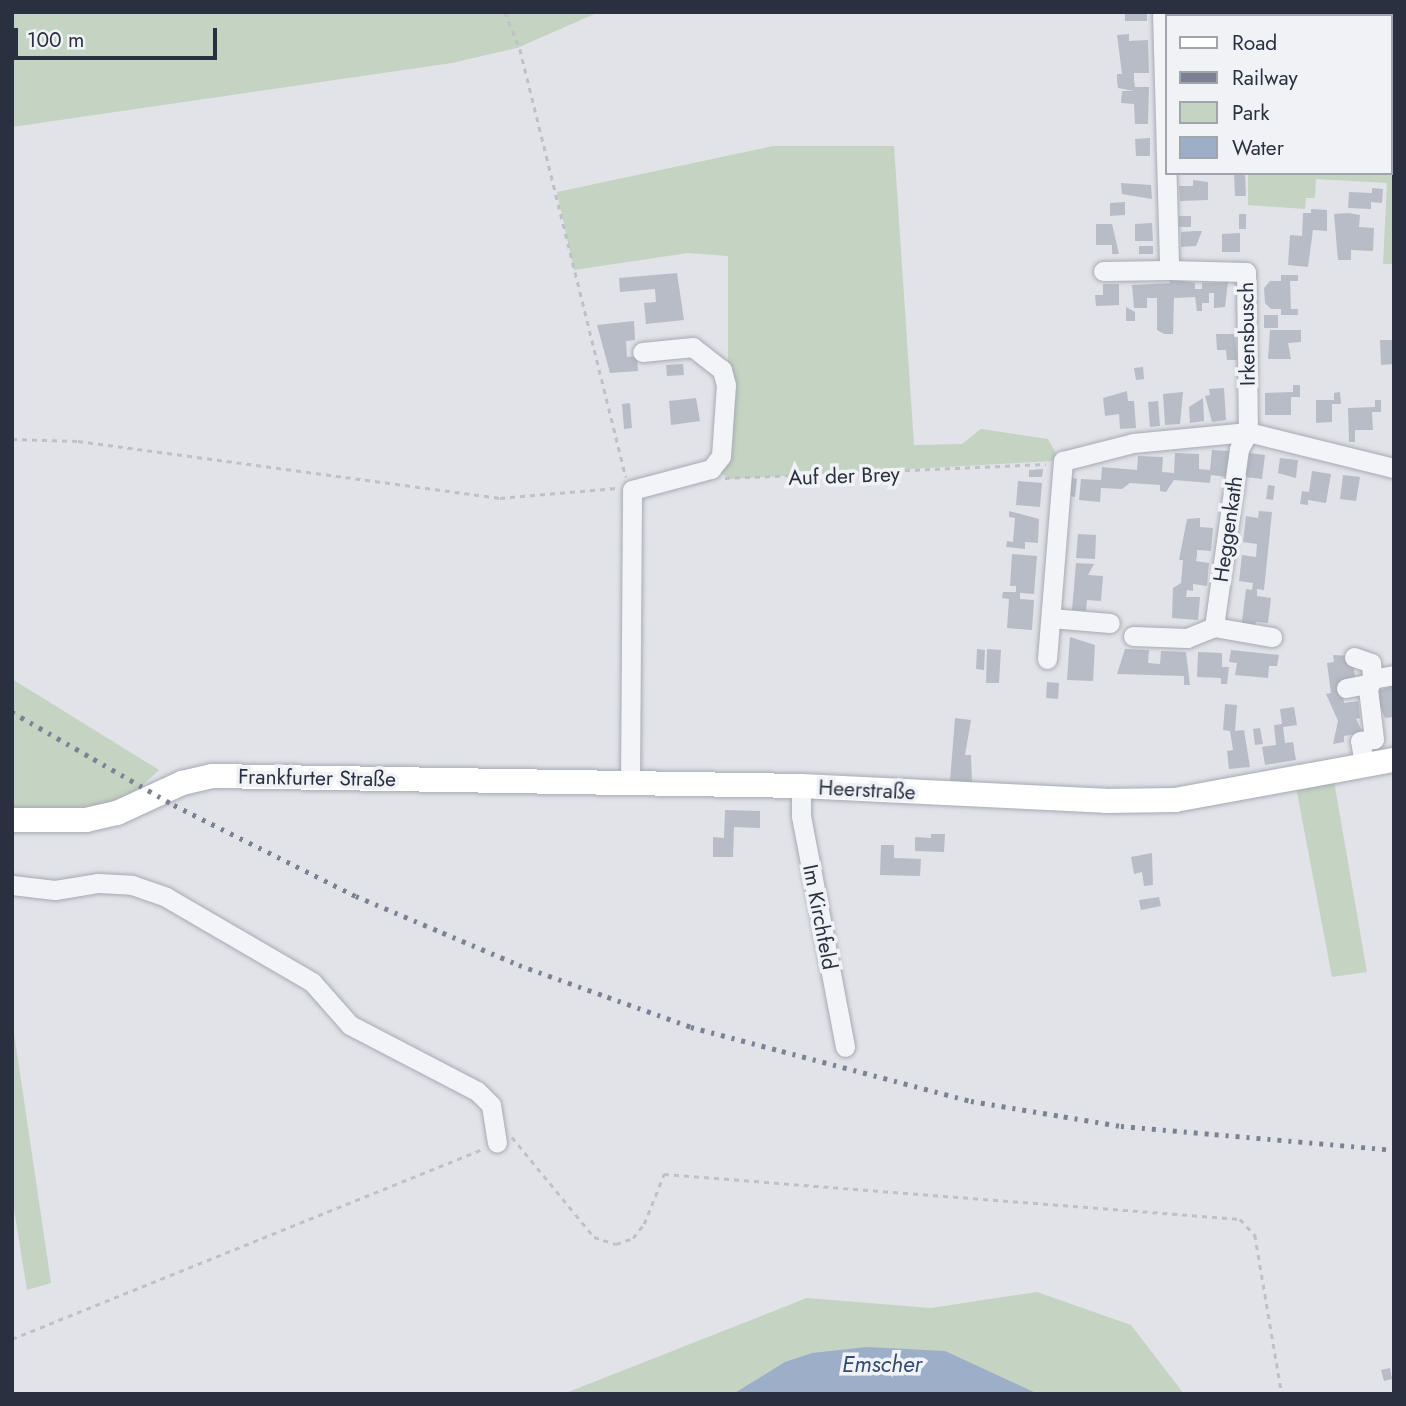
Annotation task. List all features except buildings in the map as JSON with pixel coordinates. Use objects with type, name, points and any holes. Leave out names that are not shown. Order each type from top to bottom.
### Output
[{"type":"main road","name":"Heerstraße","points":[[630,784],[801,786],[1047,800],[1174,800],[1394,760]]},
{"type":"main road","name":"Frankfurter Straße","points":[[12,820],[50,822],[107,816],[182,783],[212,776],[630,784]]},
{"type":"street","points":[[1162,12],[1164,86]]},
{"type":"street","points":[[1166,175],[1169,270]]},
{"type":"street","name":"Irkensbusch","points":[[1103,271],[1246,272],[1248,432]]},
{"type":"street","points":[[630,784],[632,490],[711,468],[721,456],[726,385],[722,370],[692,347],[642,352]]},
{"type":"street","points":[[1047,659],[1063,461],[1133,443],[1248,432],[1394,468]]},
{"type":"street","name":"Heggenkath","points":[[1214,627],[1239,449],[1248,432]]},
{"type":"street","points":[[1051,618],[1110,624]]},
{"type":"street","points":[[1133,636],[1188,638],[1214,627],[1272,637]]},
{"type":"street","points":[[1354,657],[1371,663],[1374,739],[1360,741],[1364,765]]},
{"type":"street","points":[[1346,688],[1394,675]]},
{"type":"street","name":"Im Kirchfeld","points":[[801,786],[801,816],[845,1047]]},
{"type":"street","points":[[12,885],[55,890],[98,883],[132,885],[166,897],[312,982],[350,1025],[477,1091],[491,1105],[506,1140]]},
{"type":"path","points":[[12,439],[78,441],[473,495],[632,490],[520,49],[505,12]]},
{"type":"path","name":"Auf der Brey","points":[[711,468],[730,481],[968,471],[1063,461]]},
{"type":"path","points":[[506,1140],[594,1237],[616,1244],[633,1238],[645,1224],[664,1174],[1240,1219],[1255,1235],[1282,1394]]},
{"type":"path","points":[[12,1339],[450,1162]]},
{"type":"green space","points":[[12,12],[599,12],[517,48],[452,63],[12,127]]},
{"type":"green space","points":[[1394,55],[1394,264],[1383,264],[1387,183],[1316,179],[1315,198],[1306,198],[1305,209],[1248,205],[1248,175],[1392,175]]},
{"type":"green space","points":[[773,146],[894,146],[914,445],[962,444],[981,429],[1048,439],[1057,455],[1054,461],[730,479],[713,468],[728,382],[728,256],[688,253],[574,270],[557,192]]},
{"type":"green space","points":[[12,679],[159,770],[121,805],[12,816]]},
{"type":"green space","points":[[1334,781],[1367,972],[1332,977],[1296,787]]},
{"type":"green space","points":[[12,1019],[51,1283],[27,1290],[12,1197]]},
{"type":"green space","points":[[1037,1292],[1131,1325],[1184,1394],[563,1394],[807,1298],[931,1308]]},
{"type":"water","name":"Emscher","points":[[867,1347],[945,1351],[1038,1394],[733,1394],[785,1362],[812,1353]]},
{"type":"railway","points":[[12,712],[174,805],[356,896],[519,965],[691,1027],[971,1101],[1121,1126],[1394,1150]]}]
